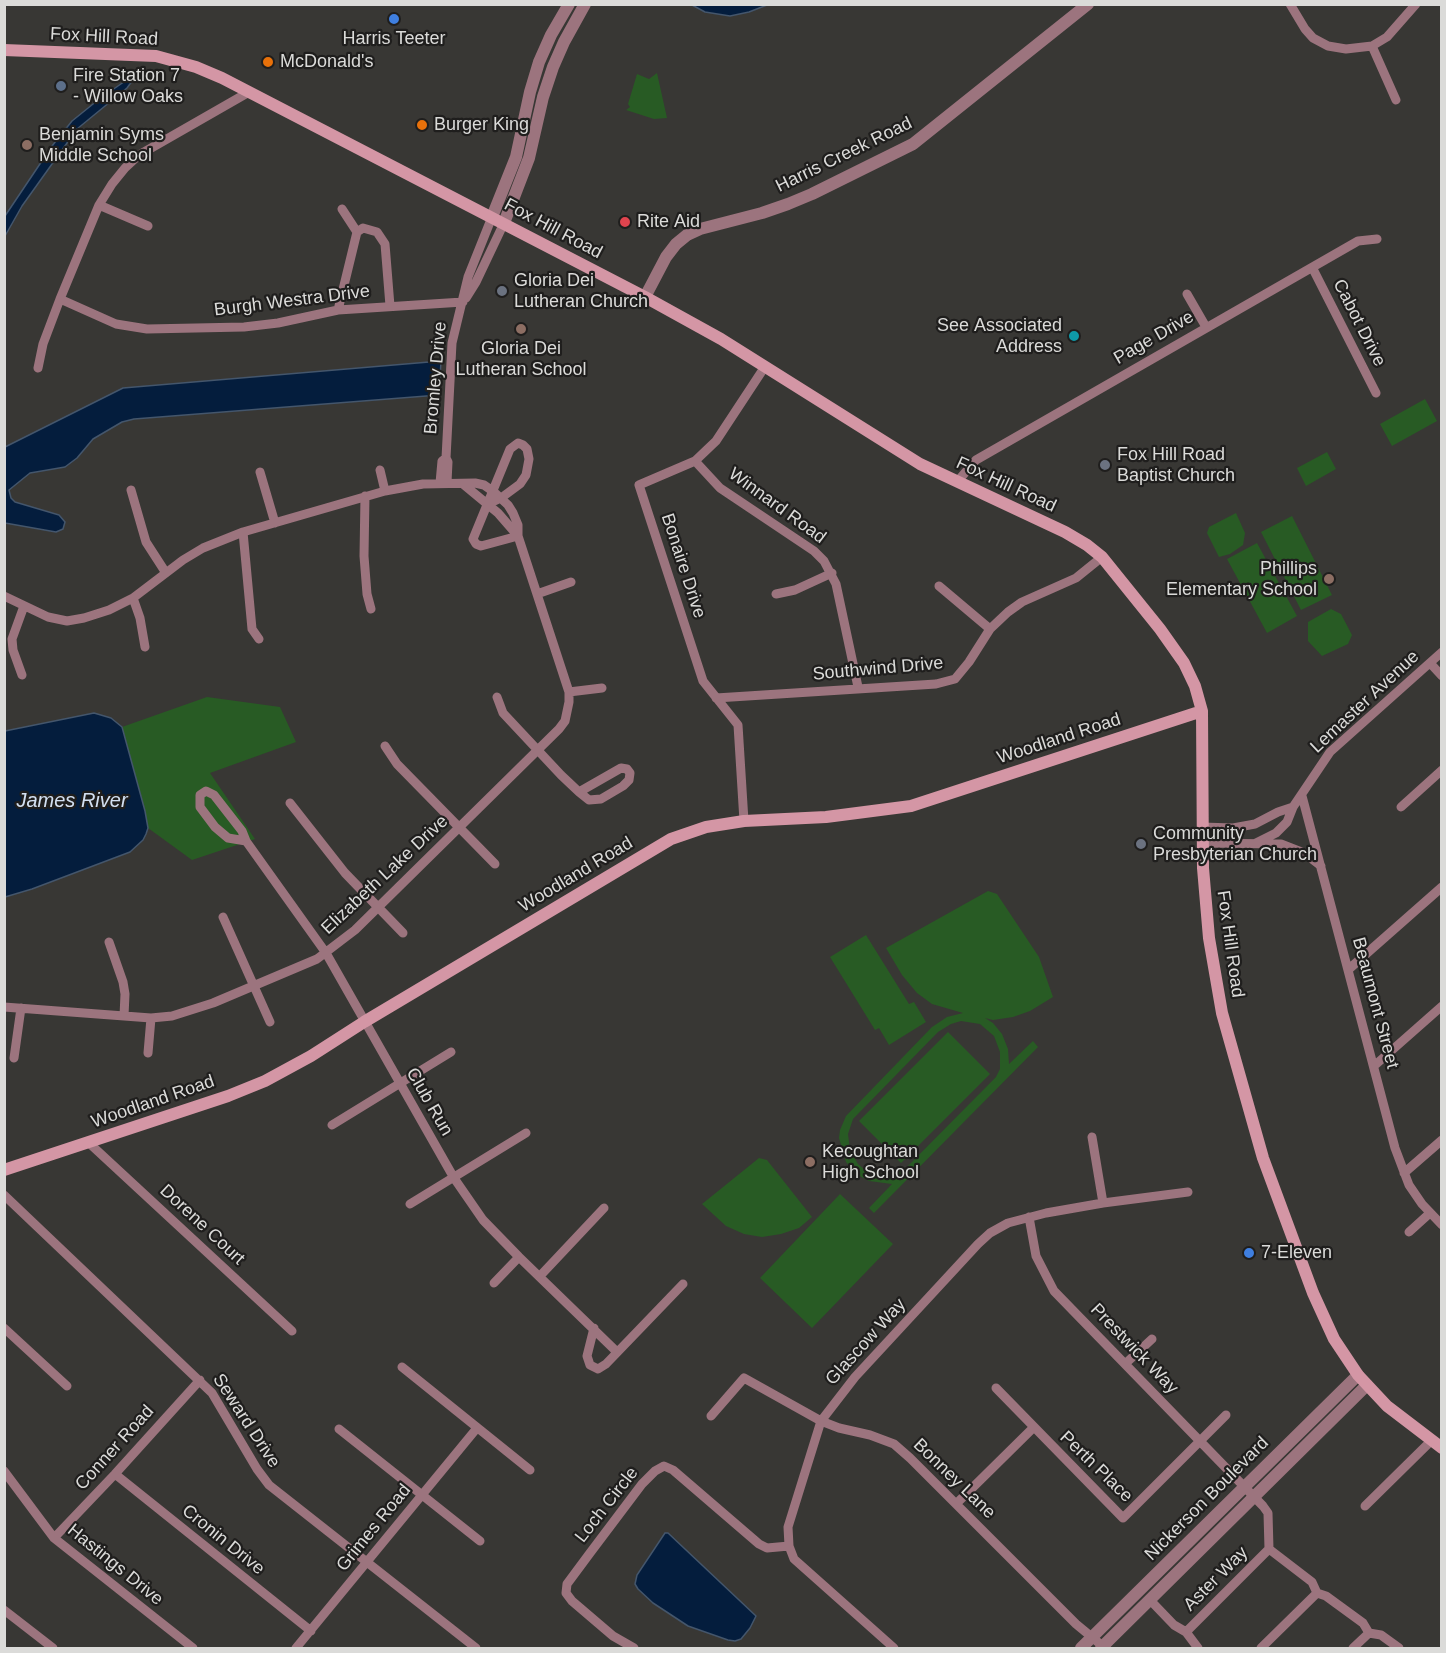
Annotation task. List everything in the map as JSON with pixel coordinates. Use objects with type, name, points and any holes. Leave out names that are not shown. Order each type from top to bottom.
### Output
[{"type":"main road","name":"Fox Hill Road","points":[[4,50],[156,56],[196,67],[249,92],[645,297],[721,339],[920,464],[1065,532],[1102,557],[1160,629],[1184,663],[1195,686],[1202,711],[1202,843],[1209,938],[1224,1027],[1263,1158],[1313,1293],[1334,1339],[1358,1376],[1387,1406],[1436,1444]]},
{"type":"main road","name":"Woodland Road","points":[[4,1170],[228,1096],[265,1081],[311,1056],[671,839],[706,827],[744,821],[826,817],[911,806],[1202,711]]},
{"type":"street","points":[[492,217],[516,157],[539,62],[569,4]]},
{"type":"street","points":[[504,223],[524,176],[553,67],[585,4]]},
{"type":"street","name":"Harris Creek Road","points":[[645,297],[666,257],[687,235],[700,229],[788,204],[907,147],[928,133],[1088,4]]},
{"type":"street","points":[[1290,4],[1313,38],[1328,46],[1346,49],[1372,46],[1387,37],[1416,4]]},
{"type":"street","points":[[1372,46],[1396,100]]},
{"type":"street","points":[[38,368],[43,344],[60,299],[99,205],[112,184],[139,155],[249,92]]},
{"type":"street","points":[[99,205],[147,226]]},
{"type":"street","points":[[342,209],[357,232]]},
{"type":"street","name":"Bromley Drive","points":[[443,483],[448,462],[446,458],[452,343],[468,277],[492,217]]},
{"type":"street","name":"Bromley Drive","points":[[463,302],[476,282],[504,223]]},
{"type":"street","points":[[338,310],[357,232],[363,228],[377,232],[386,244],[390,306]]},
{"type":"street","name":"Page Drive","points":[[957,482],[976,460],[1358,241],[1377,239]]},
{"type":"street","name":"Cabot Drive","points":[[1313,268],[1376,393]]},
{"type":"street","points":[[1187,294],[1206,327]]},
{"type":"street","name":"Burgh Westra Drive","points":[[60,299],[116,324],[147,329],[244,327],[278,323],[338,310],[463,302]]},
{"type":"street","name":"Bonaire Drive","points":[[744,821],[738,725],[703,681],[639,485],[695,460],[716,441],[765,368]]},
{"type":"street","points":[[497,495],[510,449],[518,444],[523,445],[530,459],[528,472],[520,484],[497,495],[488,504],[474,536],[476,544],[485,546],[518,536]]},
{"type":"street","name":"Winnard Road","points":[[695,460],[720,488],[814,551],[824,561],[832,573],[839,595],[858,687]]},
{"type":"street","points":[[380,470],[385,491]]},
{"type":"street","points":[[260,472],[275,523]]},
{"type":"street","points":[[4,596],[48,616],[67,621],[108,610],[133,598],[203,548],[243,532],[365,496],[443,483],[480,484],[497,495]]},
{"type":"street","name":"Elizabeth Lake Drive","points":[[463,484],[488,504],[518,536]]},
{"type":"street","points":[[131,490],[146,542],[166,573]]},
{"type":"street","name":"Elizabeth Lake Drive","points":[[4,1007],[151,1018],[172,1016],[213,1003],[317,959],[355,930],[538,750],[565,721],[569,692],[518,536],[518,525],[513,513],[497,495]]},
{"type":"street","points":[[365,496],[364,556],[367,594],[371,609]]},
{"type":"street","points":[[243,532],[252,629],[259,639]]},
{"type":"street","name":"Southwind Drive","points":[[716,698],[858,687],[936,684],[955,679],[990,629],[1022,602],[1076,578],[1102,557]]},
{"type":"street","points":[[776,594],[795,591],[832,573]]},
{"type":"street","points":[[537,594],[571,582]]},
{"type":"street","points":[[939,586],[990,629]]},
{"type":"street","points":[[133,598],[140,618],[145,647]]},
{"type":"street","points":[[22,675],[13,650],[12,639],[24,606]]},
{"type":"street","name":"Lemaster Avenue","points":[[1256,843],[1283,827],[1321,764],[1335,748],[1442,652]]},
{"type":"street","points":[[1430,663],[1442,676]]},
{"type":"street","points":[[569,692],[602,688]]},
{"type":"street","points":[[497,697],[503,713],[579,792],[593,801],[601,799],[626,784],[630,773],[627,769],[621,768],[579,792]]},
{"type":"street","points":[[385,746],[397,764],[495,864]]},
{"type":"street","points":[[1401,807],[1442,770]]},
{"type":"street","name":"Club Run","points":[[246,841],[228,838],[215,827],[200,807],[200,795],[206,791],[214,795],[242,831],[246,841],[326,952],[454,1178],[483,1220],[617,1352]]},
{"type":"street","name":"Beaumont Street","points":[[1302,796],[1395,1148],[1415,1194],[1442,1225]]},
{"type":"street","points":[[290,802],[345,873],[403,933]]},
{"type":"street","name":"Lemaster Avenue","points":[[1202,827],[1233,828],[1255,825],[1278,812],[1293,807]]},
{"type":"street","points":[[1202,843],[1276,843],[1304,853],[1321,866]]},
{"type":"street","points":[[1349,969],[1442,887]]},
{"type":"street","points":[[223,917],[270,1022]]},
{"type":"street","points":[[109,942],[123,982],[124,1016]]},
{"type":"street","points":[[1374,1066],[1442,1006]]},
{"type":"street","points":[[14,1058],[21,1008]]},
{"type":"street","points":[[148,1053],[151,1018]]},
{"type":"street","points":[[332,1125],[451,1052]]},
{"type":"street","points":[[410,1204],[526,1133]]},
{"type":"street","points":[[1092,1137],[1103,1203]]},
{"type":"street","points":[[1404,1173],[1442,1140]]},
{"type":"street","name":"Dorene Court","points":[[89,1143],[292,1331]]},
{"type":"street","name":"Glascow Way","points":[[789,1546],[788,1527],[821,1421],[855,1377],[990,1233],[1008,1223],[1029,1217],[1103,1203],[1188,1192]]},
{"type":"street","name":"Seward Drive","points":[[4,1195],[212,1393],[262,1477],[476,1648]]},
{"type":"street","points":[[540,1276],[604,1208]]},
{"type":"street","points":[[1409,1232],[1430,1213]]},
{"type":"street","name":"Prestwick Way","points":[[1029,1217],[1036,1256],[1054,1291],[1255,1496]]},
{"type":"street","points":[[494,1283],[519,1257]]},
{"type":"street","points":[[594,1328],[587,1356],[590,1365],[598,1369],[682,1284]]},
{"type":"street","points":[[4,1328],[67,1386]]},
{"type":"street","points":[[1125,1364],[1152,1339]]},
{"type":"street","points":[[402,1367],[530,1470]]},
{"type":"street","name":"Nickerson Boulevard","points":[[1081,1648],[1358,1376]]},
{"type":"street","name":"Bonney Lane","points":[[711,1416],[744,1378],[821,1421],[894,1444],[1103,1648]]},
{"type":"street","name":"Conner Road","points":[[54,1538],[200,1380]]},
{"type":"street","name":"Nickerson Boulevard","points":[[1103,1648],[1367,1385]]},
{"type":"street","name":"Perth Place","points":[[996,1388],[1123,1518],[1200,1441]]},
{"type":"street","points":[[1200,1441],[1226,1415]]},
{"type":"street","name":"Grimes Road","points":[[296,1648],[477,1428]]},
{"type":"street","points":[[956,1504],[1033,1428]]},
{"type":"street","points":[[339,1429],[480,1540]]},
{"type":"street","points":[[1365,1506],[1436,1444]]},
{"type":"street","name":"Loch Circle","points":[[634,1648],[606,1631],[572,1601],[566,1593],[567,1584],[646,1479],[655,1471],[664,1466],[673,1470],[759,1544],[767,1548],[789,1546]]},
{"type":"street","name":"Hastings Drive","points":[[4,1471],[54,1538],[193,1648]]},
{"type":"street","name":"Cronin Drive","points":[[115,1474],[311,1631]]},
{"type":"street","points":[[1255,1496],[1268,1513],[1269,1549],[1312,1582],[1317,1593],[1326,1596],[1363,1623],[1369,1633],[1381,1635],[1399,1648]]},
{"type":"street","points":[[789,1546],[794,1559],[894,1648]]},
{"type":"street","name":"Aster Way","points":[[1186,1632],[1269,1549]]},
{"type":"street","points":[[1261,1648],[1317,1593]]},
{"type":"street","points":[[1150,1600],[1174,1625],[1186,1632],[1198,1648]]},
{"type":"street","points":[[4,1610],[52,1648]]},
{"type":"street","points":[[1353,1648],[1369,1633]]},
{"type":"green space","points":[[657,73],[667,118],[654,119],[626,110],[630,107],[628,104],[637,74],[649,79]]},
{"type":"green space","points":[[1425,399],[1437,421],[1392,446],[1380,424]]},
{"type":"green space","points":[[1327,452],[1336,469],[1306,486],[1297,468]]},
{"type":"green space","points":[[1236,513],[1245,533],[1243,545],[1230,554],[1219,557],[1207,533],[1209,527]]},
{"type":"green space","points":[[1292,516],[1332,595],[1301,610],[1261,532]]},
{"type":"green space","points":[[1257,543],[1297,616],[1267,633],[1227,559]]},
{"type":"green space","points":[[1331,609],[1341,614],[1352,635],[1348,644],[1322,656],[1308,641],[1308,622]]},
{"type":"green space","points":[[207,697],[280,707],[296,742],[210,773],[255,839],[192,860],[148,828],[122,727]]},
{"type":"green space","points":[[988,891],[997,894],[1039,957],[1053,997],[1030,1011],[1013,1017],[993,1020],[985,1018],[993,1023],[1002,1034],[1008,1049],[1009,1064],[1033,1041],[1038,1047],[874,1213],[869,1208],[892,1184],[869,1181],[856,1174],[846,1162],[839,1138],[846,1116],[932,1027],[947,1017],[963,1013],[932,1004],[917,993],[902,975],[886,948]],"holes":[[[961,1021],[980,1024],[994,1036],[1000,1052],[1000,1069],[996,1077],[905,1169],[890,1175],[865,1170],[858,1164],[850,1150],[848,1134],[853,1119],[938,1032]]]},
{"type":"green space","points":[[866,935],[909,1004],[914,1002],[926,1022],[889,1045],[879,1028],[875,1030],[830,957]]},
{"type":"green space","points":[[948,1032],[990,1074],[901,1163],[859,1121]]},
{"type":"green space","points":[[759,1158],[767,1160],[812,1217],[799,1228],[762,1237],[744,1234],[726,1226],[702,1204]]},
{"type":"green space","points":[[840,1194],[893,1244],[812,1328],[760,1278]]},
{"type":"water","points":[[692,5],[767,5],[730,16],[705,12]]},
{"type":"water","points":[[135,77],[127,88],[77,129],[22,206],[5,236],[5,216],[52,146],[72,121],[128,79]]},
{"type":"water","points":[[441,361],[439,395],[134,419],[122,422],[93,439],[77,458],[65,467],[30,473],[9,490],[15,502],[59,515],[65,522],[63,529],[56,532],[5,523],[5,447],[123,388]]},
{"type":"water","name":"James River","points":[[94,713],[111,718],[122,727],[145,811],[148,828],[146,834],[130,852],[5,897],[5,731]]},
{"type":"water","points":[[665,1533],[668,1533],[756,1616],[741,1639],[728,1640],[688,1626],[653,1603],[638,1589],[635,1584],[637,1575]]},
{"type":"place","name":"Harris Teeter","points":[[394,19]]},
{"type":"place","name":"McDonald's","points":[[268,62]]},
{"type":"place","name":"Fire Station 7 - Willow Oaks","points":[[61,86]]},
{"type":"place","name":"Burger King","points":[[422,125]]},
{"type":"place","name":"Benjamin Syms Middle School","points":[[27,145]]},
{"type":"place","name":"Rite Aid","points":[[625,222]]},
{"type":"place","name":"Gloria Dei Lutheran Church","points":[[502,291]]},
{"type":"place","name":"Gloria Dei Lutheran School","points":[[521,329]]},
{"type":"place","name":"See Associated Address","points":[[1074,336]]},
{"type":"place","name":"Fox Hill Road Baptist Church","points":[[1105,465]]},
{"type":"place","name":"Phillips Elementary School","points":[[1329,579]]},
{"type":"place","name":"Community Presbyterian Church","points":[[1141,844]]},
{"type":"place","name":"Kecoughtan High School","points":[[810,1162]]},
{"type":"place","name":"7-Eleven","points":[[1249,1253]]}]
